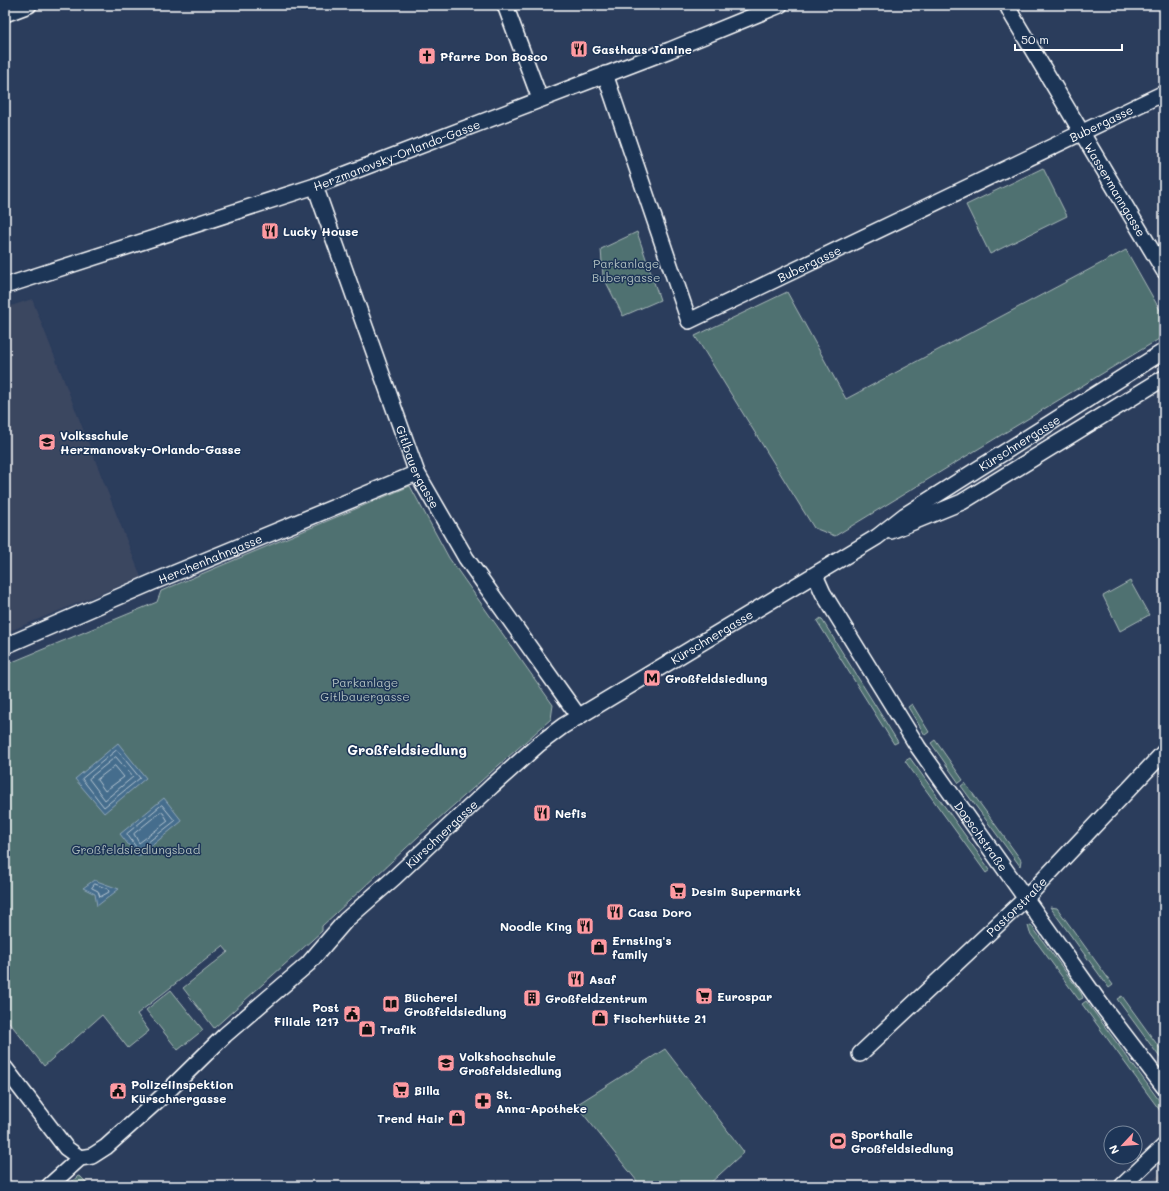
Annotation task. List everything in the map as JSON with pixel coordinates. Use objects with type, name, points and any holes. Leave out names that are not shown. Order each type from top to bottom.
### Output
[{"type":"street","points":[[5,14],[29,5]]},
{"type":"street","points":[[505,5],[540,99]]},
{"type":"street","name":"Herzmanovsky-Orlando-Gasse","points":[[5,286],[315,186],[780,5]]},
{"type":"street","name":"Wassermanngasse","points":[[1007,5],[1080,132],[1164,271]]},
{"type":"street","name":"Bubergasse","points":[[605,74],[689,321],[1164,93]]},
{"type":"street","name":"Gitlbauergasse","points":[[315,186],[417,473],[466,558],[579,717]]},
{"type":"street","name":"Kürschnergasse","points":[[49,1186],[80,1158],[92,1156],[106,1146],[166,1093],[230,1031],[308,964],[346,920],[395,878],[492,786],[563,726],[680,654],[815,575],[877,536],[905,514],[1164,351]]},
{"type":"street","name":"Kürschnergasse","points":[[877,536],[913,523],[962,502],[1164,378]]},
{"type":"street","name":"Herchenhahngasse","points":[[5,646],[160,579],[417,473]]},
{"type":"street","name":"Dopschstraße","points":[[815,575],[823,593],[918,747],[1025,900],[1100,1003],[1164,1087]]},
{"type":"street","name":"Pastorstraße","points":[[860,1054],[1025,900],[1164,752]]},
{"type":"street","points":[[5,1068],[66,1148],[80,1158]]},
{"type":"street","points":[[1122,1186],[1164,1146]]},
{"type":"shaded area","name":"Volksschule Herzmanovsky-Orlando-Gasse","points":[[32,299],[141,577],[5,633],[5,308]]},
{"type":"shaded area","points":[[1164,1170],[1164,1186],[1147,1186]]},
{"type":"green space","points":[[1043,168],[1067,216],[990,254],[966,205]]},
{"type":"green space","name":"Parkanlage Bubergasse","points":[[637,232],[660,300],[623,316],[603,276],[601,249]]},
{"type":"green space","points":[[1126,250],[1164,317],[1164,336],[835,536],[814,528],[695,336],[787,292],[846,399]]},
{"type":"green space","points":[[410,486],[449,558],[553,705],[551,719],[419,836],[322,926],[322,931],[214,1028],[183,988],[228,952],[223,946],[137,1014],[149,1031],[128,1048],[102,1015],[44,1066],[5,1017],[5,665],[157,602],[161,591]]},
{"type":"green space","points":[[1130,581],[1149,615],[1120,631],[1103,596]]},
{"type":"green space","points":[[821,618],[898,742],[894,744],[817,621]]},
{"type":"green space","points":[[912,704],[929,732],[925,735],[908,707]]},
{"type":"green space","points":[[935,740],[963,780],[959,783],[931,743]]},
{"type":"green space","points":[[910,758],[990,870],[986,873],[905,761]]},
{"type":"green space","points":[[965,783],[1021,860],[1020,866],[961,786]]},
{"type":"green space","points":[[1050,907],[1057,908],[1113,985],[1109,988]]},
{"type":"green space","points":[[1031,925],[1081,993],[1083,998],[1079,1000],[1030,933],[1028,926]]},
{"type":"green space","points":[[171,990],[203,1030],[178,1050],[146,1010]]},
{"type":"green space","points":[[1122,996],[1164,1054],[1164,1063],[1117,999]]},
{"type":"green space","points":[[1086,1001],[1164,1107],[1163,1111],[1161,1112],[1082,1004]]},
{"type":"green space","points":[[665,1049],[744,1152],[707,1186],[641,1186],[576,1105]]},
{"type":"green space","points":[[78,1176],[81,1177],[90,1186],[67,1186]]},
{"type":"water","points":[[118,743],[146,778],[104,813],[75,779]]},
{"type":"water","points":[[164,798],[182,821],[138,857],[120,834]]},
{"type":"water","points":[[94,880],[119,889],[97,906],[95,894],[83,888]]},
{"type":"place","name":"Gasthaus Janine","points":[[579,49]]},
{"type":"place","name":"Pfarre Don Bosco","points":[[427,56]]},
{"type":"place","name":"Lucky House","points":[[270,231]]},
{"type":"place","name":"Volksschule Herzmanovsky-Orlando-Gasse","points":[[47,442]]},
{"type":"place","name":"Großfeldsiedlung","points":[[652,678]]},
{"type":"place","name":"Nefis","points":[[542,813]]},
{"type":"place","name":"Desim Supermarkt","points":[[678,891]]},
{"type":"place","name":"Casa Doro","points":[[615,912]]},
{"type":"place","name":"Noodle King","points":[[585,926]]},
{"type":"place","name":"Ernsting's family","points":[[599,947]]},
{"type":"place","name":"Asaf","points":[[576,979]]},
{"type":"place","name":"Eurospar","points":[[704,996]]},
{"type":"place","name":"Großfeldzentrum","points":[[532,998]]},
{"type":"place","name":"Bücherei Großfeldsiedlung","points":[[391,1004]]},
{"type":"place","name":"Post Filiale 1217","points":[[352,1014]]},
{"type":"place","name":"Fischerhütte 21","points":[[600,1018]]},
{"type":"place","name":"Trafik","points":[[367,1029]]},
{"type":"place","name":"Volkshochschule Großfeldsiedlung","points":[[446,1063]]},
{"type":"place","name":"Billa","points":[[401,1090]]},
{"type":"place","name":"Polizeiinspektion Kürschnergasse","points":[[118,1091]]},
{"type":"place","name":"St. Anna-Apotheke","points":[[483,1101]]},
{"type":"place","name":"Trend Hair","points":[[457,1118]]},
{"type":"place","name":"Sporthalle Großfeldsiedlung","points":[[838,1141]]},
{"type":"district","name":"Großfeldsiedlung","points":[[407,749]]},
{"type":"park label","name":"Parkanlage Gitlbauergasse","points":[[365,689]]},
{"type":"park label","name":"Großfeldsiedlungsbad","points":[[136,849]]}]
